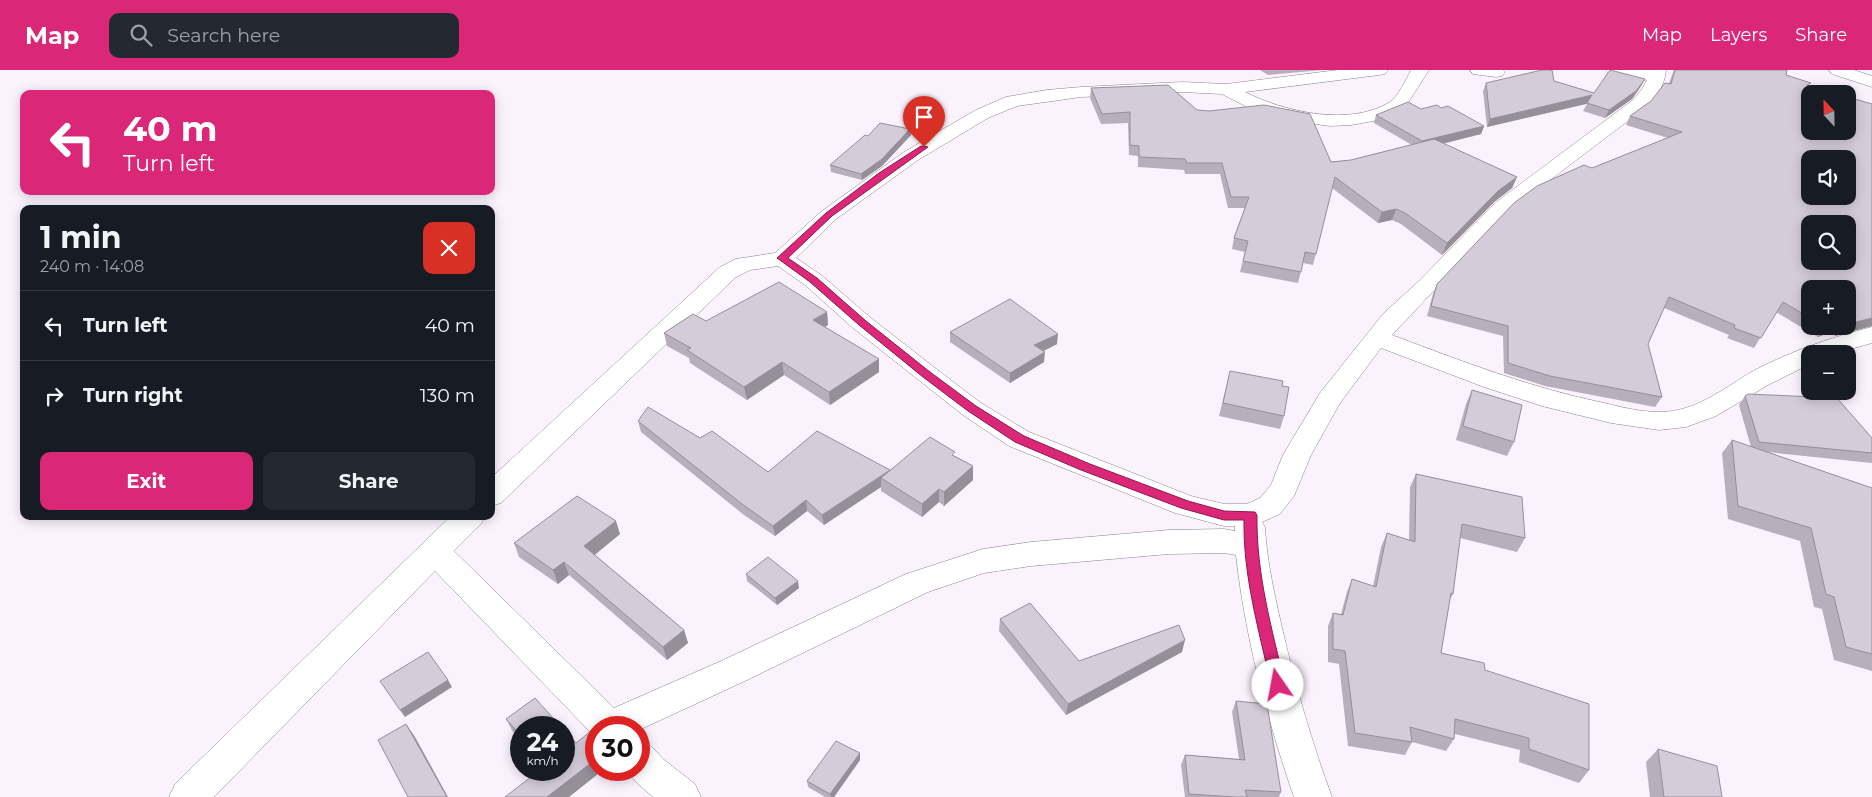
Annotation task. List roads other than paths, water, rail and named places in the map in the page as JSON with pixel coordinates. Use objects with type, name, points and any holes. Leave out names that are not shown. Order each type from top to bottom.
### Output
[{"type":"street","points":[[495,492],[728,272],[744,264],[782,258],[829,215],[911,156],[982,114],[1012,102],[1047,95],[1182,87],[1226,89],[1379,70]]},
{"type":"street","points":[[1226,89],[1261,107],[1288,115],[1330,120],[1351,119],[1376,114],[1398,105],[1420,70]]},
{"type":"street","points":[[634,716],[917,583],[983,561],[1031,554],[1169,542],[1224,541],[1250,530],[1284,489],[1297,456],[1329,399],[1392,319],[1428,285],[1486,222],[1571,154],[1640,104],[1651,92],[1657,73],[1615,70]]},
{"type":"street","points":[[1838,70],[1872,82]]},
{"type":"street","points":[[782,258],[813,280],[862,323],[972,409],[1020,439],[1185,505],[1224,515],[1250,530]]},
{"type":"street","points":[[1833,345],[1872,335]]},
{"type":"street","points":[[1378,338],[1462,371],[1583,408],[1634,419],[1674,421],[1708,411],[1752,383],[1801,358]]},
{"type":"street","points":[[188,797],[466,520]]},
{"type":"street","points":[[1250,530],[1254,577],[1278,685],[1296,749],[1313,797]]},
{"type":"street","points":[[434,550],[599,716]]},
{"type":"street","points":[[650,771],[682,797]]}]
